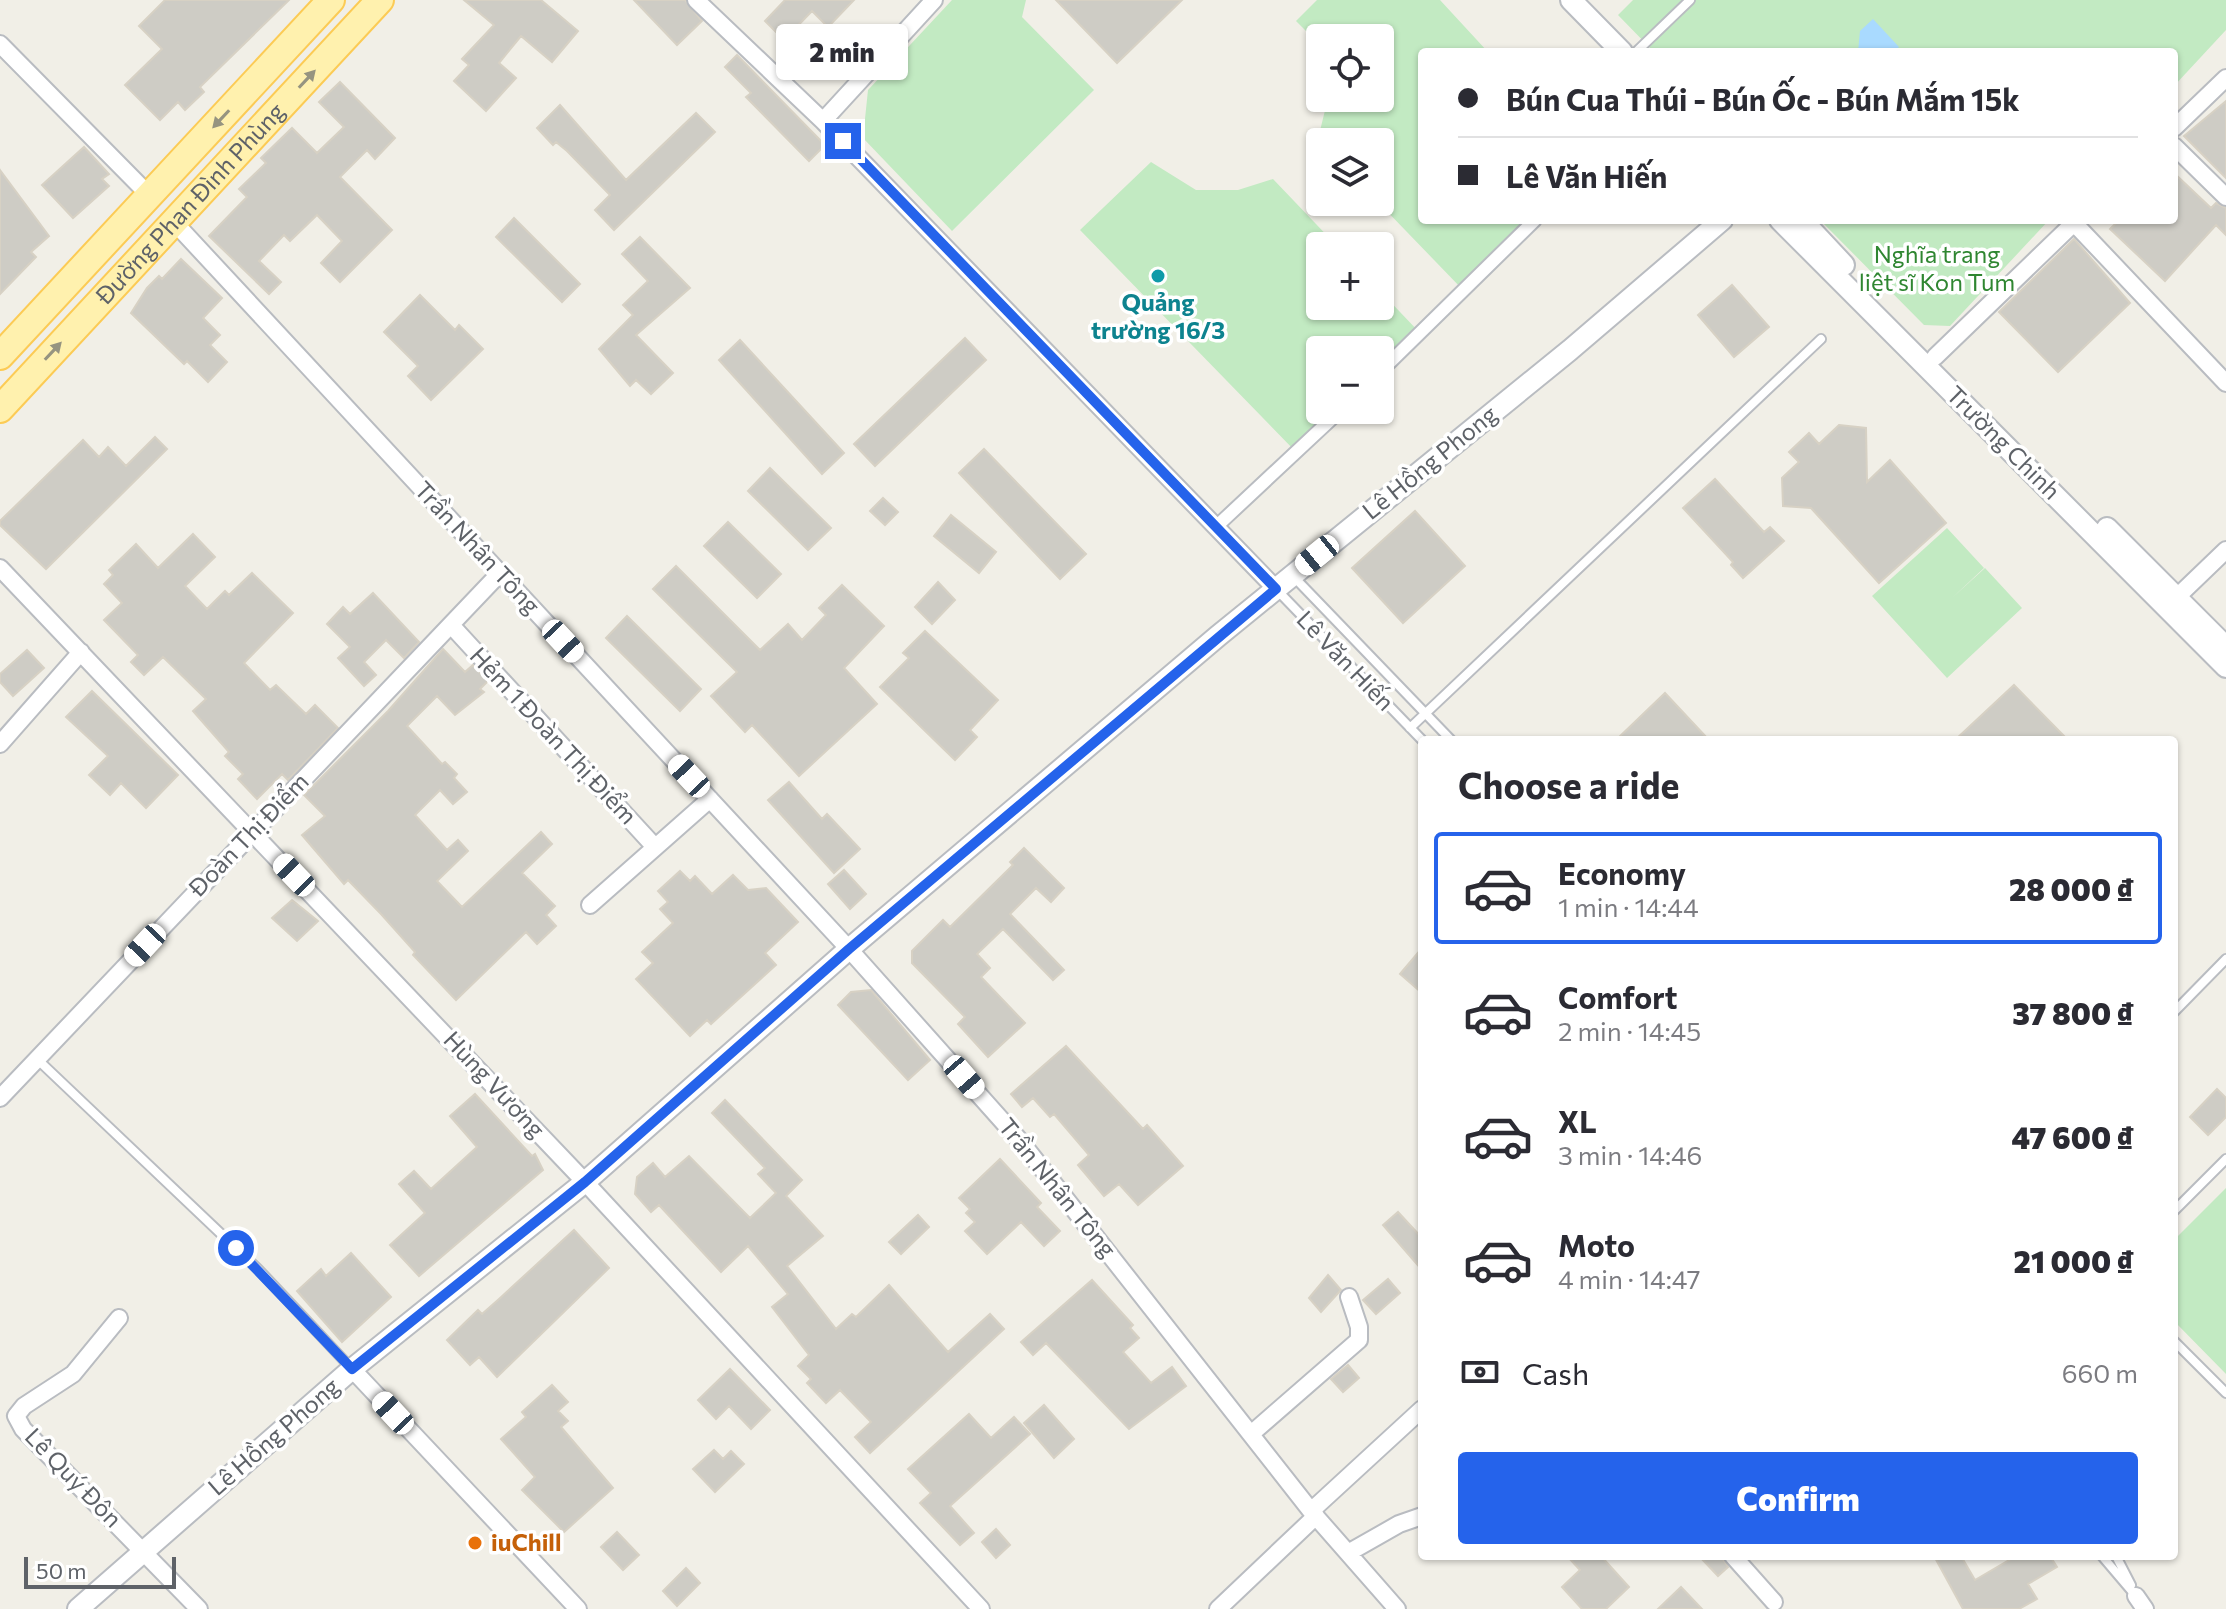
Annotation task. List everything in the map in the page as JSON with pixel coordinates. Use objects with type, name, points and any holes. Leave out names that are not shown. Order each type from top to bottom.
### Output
[{"type":"main road","name":"Đường Phan Đình Phùng","points":[[0,356],[331,0]]},
{"type":"main road","name":"Đường Phan Đình Phùng","points":[[0,409],[380,0]]},
{"type":"street","name":"Lê Văn Hiến","points":[[696,0],[823,121],[1218,525],[1276,589]]},
{"type":"street","points":[[823,121],[934,0]]},
{"type":"street","points":[[1571,0],[1618,48]]},
{"type":"street","points":[[0,44],[149,195]]},
{"type":"street","points":[[2178,124],[2226,78]]},
{"type":"street","points":[[2178,150],[2226,197]]},
{"type":"street","name":"Trần Nhân Tông","points":[[174,222],[849,949],[1021,1142],[1313,1514],[1397,1609]]},
{"type":"street","points":[[1394,358],[1531,224]]},
{"type":"street","name":"Lê Hồng Phong","points":[[78,1609],[352,1369],[585,1182],[849,949],[1292,575],[1570,350],[1717,224]]},
{"type":"street","name":"Trường Chinh","points":[[1784,224],[2226,667]]},
{"type":"street","name":"Trường Chinh","points":[[1806,224],[2226,647]]},
{"type":"street","points":[[1935,357],[2074,224]]},
{"type":"street","points":[[2078,224],[2226,383]]},
{"type":"street","points":[[1218,525],[1326,424]]},
{"type":"street","points":[[2177,597],[2226,550]]},
{"type":"street","name":"Hùng Vương","points":[[0,568],[585,1182],[981,1609]]},
{"type":"street","name":"Đoàn Thị Điểm","points":[[0,1098],[500,573]]},
{"type":"street","name":"Hẻm 1 Đoàn Thị Điểm","points":[[451,625],[655,847]]},
{"type":"street","points":[[0,744],[81,652]]},
{"type":"street","points":[[590,905],[710,799]]},
{"type":"street","points":[[1251,1434],[1359,1340],[1359,1327],[1349,1297]]},
{"type":"street","name":"Lê Quý Đôn","points":[[119,1318],[73,1374],[8,1413],[199,1609]]},
{"type":"street","points":[[352,1369],[578,1609]]},
{"type":"street","points":[[1218,1609],[1418,1413]]},
{"type":"street","points":[[1348,1553],[1399,1524],[1418,1517]]},
{"type":"street","points":[[1737,1560],[1774,1602]]},
{"type":"lane","points":[[1640,48],[1690,0]]},
{"type":"lane","points":[[1410,728],[1821,339]]},
{"type":"lane","name":"Lê Văn Hiến","points":[[1292,575],[1447,736]]},
{"type":"lane","name":"Lê Văn Hiến","points":[[1276,589],[1418,736]]},
{"type":"lane","points":[[2178,1008],[2226,959]]},
{"type":"lane","points":[[37,1059],[258,1269],[352,1369]]},
{"type":"lane","points":[[2178,1207],[2226,1159]]},
{"type":"lane","points":[[2178,1345],[2226,1393]]},
{"type":"lane","points":[[2105,1560],[2141,1602]]},
{"type":"lane","points":[[2118,1560],[2141,1602]]},
{"type":"green space","points":[[952,0],[1026,0],[1022,17],[1094,90],[952,231],[863,138],[868,90]]},
{"type":"green space","points":[[1317,0],[1440,0],[1484,48],[1418,48],[1418,224],[1531,224],[1463,290],[1392,216],[1394,216],[1394,128],[1321,128],[1325,112],[1394,112],[1394,24],[1306,24],[1306,31],[1296,21]]},
{"type":"green space","points":[[1633,0],[2226,0],[2226,30],[2178,82],[2178,48],[1650,48],[1618,15]]},
{"type":"green space","points":[[1151,162],[1196,190],[1238,190],[1273,179],[1324,232],[1306,232],[1306,320],[1394,320],[1394,306],[1420,333],[1394,358],[1394,336],[1306,336],[1306,424],[1325,424],[1296,452],[1080,230]]},
{"type":"green space","name":"Nghĩa trang liệt sĩ Kon Tum","points":[[1824,224],[2045,224],[1950,326],[1924,325]]},
{"type":"green space","points":[[1947,528],[1984,568],[1952,598],[1985,568],[2022,608],[1947,678],[1872,596]]},
{"type":"green space","points":[[2226,1188],[2226,1374],[2178,1325],[2178,1236]]},
{"type":"water","points":[[1873,19],[1899,47],[1858,48],[1860,31]]},
{"type":"building","points":[[165,0],[289,0],[200,87],[204,92],[185,110],[178,102],[160,120],[125,85],[162,49],[139,26]]},
{"type":"building","points":[[464,0],[541,0],[578,31],[552,62],[521,36],[499,63],[516,78],[486,111],[454,81],[469,65],[462,59],[494,25]]},
{"type":"building","points":[[634,0],[685,0],[702,21],[677,45]]},
{"type":"building","points":[[785,0],[854,0],[828,27],[812,11],[784,40],[765,21]]},
{"type":"building","points":[[1056,0],[1182,0],[1117,63]]},
{"type":"building","points":[[737,55],[825,145],[809,161],[746,97],[751,93],[725,67]]},
{"type":"building","points":[[340,82],[395,138],[375,159],[367,150],[340,177],[392,230],[340,282],[321,263],[342,241],[317,215],[290,241],[284,235],[259,261],[281,282],[269,294],[209,236],[247,197],[239,189],[266,163],[261,158],[292,128],[317,153],[344,127],[319,102]]},
{"type":"building","points":[[2226,101],[2226,178],[2184,136]]},
{"type":"building","points":[[560,105],[626,180],[696,113],[715,132],[614,230],[595,210],[610,195],[567,151],[556,142],[553,145],[537,128]]},
{"type":"building","points":[[84,147],[109,174],[102,179],[109,186],[73,218],[42,185]]},
{"type":"building","points":[[0,170],[49,236],[31,252],[36,257],[0,294]]},
{"type":"building","points":[[2178,177],[2211,208],[2216,203],[2226,208],[2226,235],[2216,225],[2165,281],[2110,229],[2115,224],[2178,224]]},
{"type":"building","points":[[514,218],[580,284],[562,302],[496,237]]},
{"type":"building","points":[[640,237],[690,288],[636,335],[673,373],[651,394],[636,380],[630,386],[599,349],[633,315],[623,305],[648,281],[622,254]]},
{"type":"building","points":[[2074,239],[2130,303],[2058,372],[1999,312]]},
{"type":"building","points":[[181,259],[222,298],[203,318],[220,335],[210,345],[227,362],[208,382],[187,361],[184,364],[131,313],[147,288],[159,276],[162,279]]},
{"type":"building","points":[[1732,285],[1769,327],[1734,357],[1698,315]]},
{"type":"building","points":[[420,295],[455,330],[459,325],[483,349],[431,400],[408,376],[418,366],[384,332]]},
{"type":"building","points":[[965,338],[986,360],[875,466],[854,444]]},
{"type":"building","points":[[740,340],[844,453],[822,474],[719,360]]},
{"type":"building","points":[[1839,425],[1866,428],[1867,482],[1890,460],[1946,523],[1879,583],[1811,508],[1783,506],[1782,478],[1799,462],[1789,452],[1809,433],[1819,444]]},
{"type":"building","points":[[155,437],[167,449],[46,569],[0,525],[0,521],[83,440],[99,457],[108,447],[126,466]]},
{"type":"building","points":[[984,449],[1086,554],[1060,579],[959,473]]},
{"type":"building","points":[[770,468],[831,528],[808,550],[748,491]]},
{"type":"building","points":[[1715,479],[1764,532],[1770,527],[1784,541],[1743,578],[1731,565],[1733,562],[1683,508]]},
{"type":"building","points":[[883,498],[898,512],[885,525],[870,511]]},
{"type":"building","points":[[1415,511],[1465,566],[1403,623],[1352,568]]},
{"type":"building","points":[[951,515],[996,552],[979,573],[934,536]]},
{"type":"building","points":[[728,522],[781,574],[757,598],[704,546]]},
{"type":"building","points":[[193,534],[215,557],[185,586],[207,609],[225,591],[229,595],[252,573],[293,613],[244,663],[270,690],[276,685],[306,714],[315,705],[338,728],[288,780],[282,774],[257,799],[238,779],[243,774],[225,756],[229,752],[193,711],[206,699],[163,657],[144,675],[131,662],[138,655],[104,620],[122,603],[104,584],[113,575],[109,570],[136,544],[158,568]]},
{"type":"building","points":[[676,566],[760,650],[788,624],[802,640],[826,615],[819,608],[842,585],[884,626],[844,668],[877,704],[799,776],[752,725],[745,732],[711,696],[737,672],[653,589]]},
{"type":"building","points":[[938,582],[955,600],[932,624],[915,607]]},
{"type":"building","points":[[373,593],[419,642],[404,658],[386,640],[364,662],[376,675],[364,686],[338,658],[350,647],[327,624],[343,607],[350,614]]},
{"type":"building","points":[[627,616],[701,689],[680,711],[606,638]]},
{"type":"building","points":[[925,631],[998,700],[970,730],[977,737],[955,760],[880,687],[909,658],[903,653]]},
{"type":"building","points":[[443,649],[465,672],[473,665],[488,681],[480,689],[484,692],[455,715],[437,696],[407,726],[442,764],[445,762],[457,774],[454,778],[467,792],[453,804],[440,790],[415,815],[447,850],[458,840],[468,851],[437,881],[462,907],[541,832],[552,844],[522,873],[555,906],[546,915],[556,926],[537,944],[526,932],[456,1000],[413,955],[415,952],[381,914],[348,880],[344,884],[302,835],[325,816],[304,795],[388,711]]},
{"type":"building","points":[[27,650],[44,668],[13,696],[0,682],[0,674]]},
{"type":"building","points":[[2014,685],[2064,736],[1959,736]]},
{"type":"building","points":[[92,691],[178,775],[146,808],[121,783],[110,795],[89,775],[108,756],[66,717]]},
{"type":"building","points":[[1665,693],[1705,736],[1620,736]]},
{"type":"building","points":[[789,782],[822,819],[827,814],[860,849],[834,873],[768,800]]},
{"type":"building","points":[[1024,848],[1064,888],[1051,902],[1036,888],[1010,914],[1064,970],[1053,980],[1003,929],[977,954],[990,968],[981,977],[1025,1023],[988,1057],[958,1024],[965,1017],[912,963],[912,951],[943,920],[950,927],[1013,865],[1010,862]]},
{"type":"building","points":[[844,870],[866,894],[850,909],[828,884]]},
{"type":"building","points":[[680,871],[690,881],[695,876],[712,894],[733,875],[748,890],[766,888],[798,922],[765,953],[776,965],[711,1024],[707,1020],[690,1036],[636,979],[653,963],[642,952],[673,923],[660,909],[668,902],[658,891]]},
{"type":"building","points":[[292,900],[318,921],[297,941],[272,918]]},
{"type":"building","points":[[1418,953],[1418,990],[1400,974]]},
{"type":"building","points":[[871,990],[930,1060],[908,1080],[838,1005],[851,992]]},
{"type":"building","points":[[1066,1046],[1143,1129],[1147,1125],[1183,1166],[1138,1205],[1119,1184],[1104,1196],[1078,1165],[1089,1155],[1054,1114],[1050,1117],[1033,1098],[1022,1107],[1011,1094]]},
{"type":"building","points":[[2217,1089],[2226,1098],[2226,1117],[2208,1135],[2190,1117]]},
{"type":"building","points":[[475,1094],[532,1156],[535,1154],[543,1170],[419,1276],[390,1245],[425,1213],[399,1184],[414,1171],[431,1189],[477,1147],[450,1116]]},
{"type":"building","points":[[725,1100],[802,1180],[786,1196],[823,1236],[787,1266],[836,1329],[852,1314],[856,1317],[889,1285],[948,1352],[990,1314],[1004,1329],[870,1453],[855,1437],[871,1422],[840,1390],[826,1403],[807,1383],[811,1379],[798,1366],[809,1355],[772,1307],[788,1294],[748,1246],[721,1272],[659,1205],[651,1212],[635,1194],[637,1177],[653,1163],[665,1177],[689,1156],[750,1218],[776,1193],[758,1174],[765,1168],[712,1113]]},
{"type":"building","points":[[1000,1159],[1041,1203],[1037,1207],[1060,1231],[1044,1246],[1021,1222],[987,1254],[965,1231],[975,1222],[966,1213],[970,1209],[959,1198]]},
{"type":"building","points":[[1398,1212],[1418,1234],[1418,1265],[1383,1225]]},
{"type":"building","points":[[918,1215],[929,1227],[901,1254],[889,1242]]},
{"type":"building","points":[[574,1230],[609,1268],[497,1377],[479,1357],[470,1365],[447,1340],[478,1310],[482,1314]]},
{"type":"building","points":[[351,1253],[391,1297],[342,1342],[297,1291],[321,1269],[326,1276]]},
{"type":"building","points":[[1328,1275],[1341,1290],[1321,1312],[1309,1298]]},
{"type":"building","points":[[1388,1279],[1400,1293],[1376,1314],[1363,1300]]},
{"type":"building","points":[[1092,1280],[1133,1325],[1130,1328],[1139,1338],[1123,1352],[1151,1383],[1172,1367],[1186,1386],[1129,1429],[1046,1343],[1033,1355],[1021,1342]]},
{"type":"building","points":[[1348,1365],[1359,1378],[1343,1392],[1331,1379]]},
{"type":"building","points":[[730,1369],[770,1410],[751,1429],[729,1406],[716,1419],[698,1400]]},
{"type":"building","points":[[552,1385],[568,1402],[558,1411],[568,1421],[561,1427],[613,1488],[564,1532],[522,1490],[535,1477],[501,1439],[526,1417],[522,1412]]},
{"type":"building","points":[[1044,1405],[1074,1439],[1054,1458],[1024,1423]]},
{"type":"building","points":[[969,1414],[991,1438],[1014,1417],[1030,1434],[950,1506],[974,1533],[960,1545],[920,1503],[931,1493],[908,1469]]},
{"type":"building","points":[[714,1450],[723,1459],[731,1451],[744,1464],[715,1492],[693,1469]]},
{"type":"building","points":[[996,1529],[1010,1545],[996,1558],[982,1542]]},
{"type":"building","points":[[617,1532],[639,1555],[623,1570],[601,1547]]},
{"type":"building","points":[[1571,1560],[1605,1560],[1629,1587],[1606,1609],[1582,1609],[1562,1587],[1580,1570]]},
{"type":"building","points":[[1703,1560],[1724,1560],[1728,1567],[1718,1576]]},
{"type":"building","points":[[1936,1560],[1963,1560],[1975,1580],[2009,1560],[2053,1560],[2057,1567],[2028,1584],[2037,1599],[2019,1609],[1963,1609]]},
{"type":"building","points":[[686,1568],[700,1583],[677,1606],[663,1591]]},
{"type":"building","points":[[1681,1587],[1702,1609],[1658,1609]]},
{"type":"place","name":"Quảng trường 16/3","points":[[1158,276]]},
{"type":"place","name":"iuChill","points":[[475,1543]]},
{"type":"route","points":[[236,1248],[352,1369],[585,1182],[849,949],[1276,589],[1218,525],[843,141]]}]
